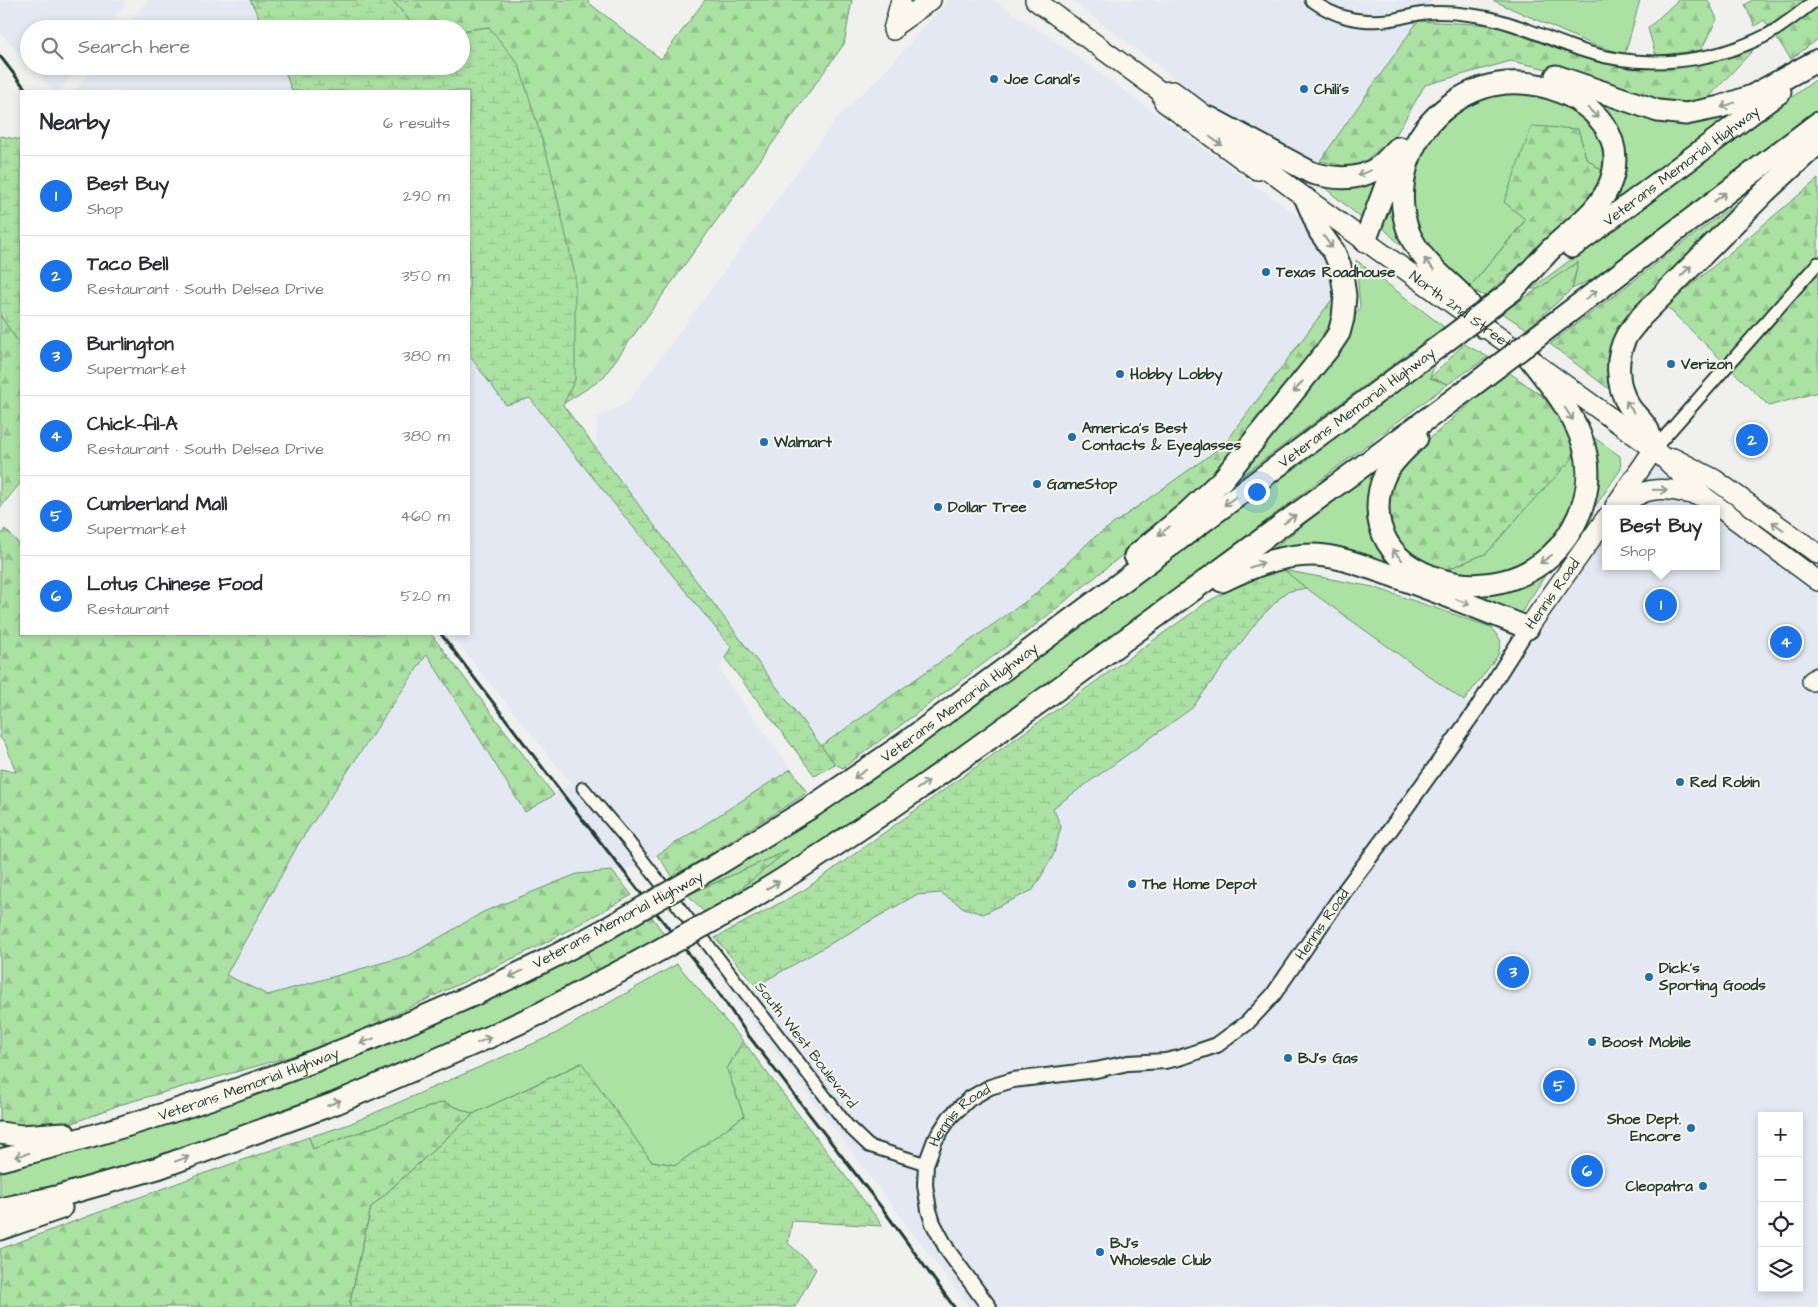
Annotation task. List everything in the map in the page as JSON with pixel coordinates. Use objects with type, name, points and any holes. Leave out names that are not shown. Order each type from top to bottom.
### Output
[{"type":"highway","points":[[1365,241],[1402,144],[1410,128],[1426,109],[1456,86],[1498,72],[1536,71],[1554,75],[1658,111],[1686,114],[1720,108],[1752,96],[1818,60]]},
{"type":"highway","name":"Veterans Memorial Highway","points":[[0,1160],[100,1134],[170,1112],[240,1089],[374,1038],[478,993],[606,929],[758,841],[855,778],[937,719],[1818,64]]},
{"type":"highway","points":[[1484,327],[1461,294],[1429,265],[1414,244],[1404,217],[1403,186],[1411,154],[1427,127],[1444,110],[1466,95],[1482,88],[1520,82],[1551,88],[1586,105],[1596,114],[1609,133],[1614,148],[1615,160],[1612,180],[1602,200],[1550,251],[1514,290]]},
{"type":"highway","points":[[1210,118],[1312,173],[1328,177],[1346,179],[1371,171],[1379,167],[1402,144]]},
{"type":"highway","points":[[1053,693],[1472,386],[1818,123]]},
{"type":"highway","points":[[1654,449],[1647,429],[1628,405],[1620,385],[1620,357],[1622,346],[1628,334],[1641,317],[1759,198],[1818,143]]},
{"type":"highway","points":[[937,719],[1205,496],[1237,463],[1329,348],[1339,333],[1343,318],[1344,281],[1334,252],[1320,232],[1306,199]]},
{"type":"highway","points":[[1472,386],[1392,464],[1381,485],[1378,503],[1378,516],[1384,538],[1398,556],[1407,564],[1432,578],[1461,585],[1493,584],[1529,571],[1552,555],[1562,544],[1578,519],[1583,504],[1589,472],[1588,458],[1584,445],[1574,422],[1553,389],[1531,360]]},
{"type":"highway","points":[[0,1209],[56,1197],[158,1168],[336,1103],[438,1060],[541,1013],[732,910],[831,848],[1053,693],[1211,587],[1246,569],[1285,557],[1313,554],[1326,555],[1438,592],[1528,628]]},
{"type":"highway","points":[[0,1133],[21,1136],[49,1135],[170,1112]]},
{"type":"highway","points":[[0,1229],[130,1185],[158,1168]]},
{"type":"main road","points":[[901,0],[896,26],[930,0]]},
{"type":"main road","name":"North 2nd Street","points":[[1036,2],[1161,92],[1173,92],[1210,118],[1264,160],[1268,170],[1306,199],[1654,449]]},
{"type":"main road","name":"North 2nd Street","points":[[1161,92],[1164,102],[1192,124],[1257,170],[1268,170]]},
{"type":"main road","points":[[1654,449],[1716,505]]},
{"type":"main road","points":[[1616,505],[1654,449]]},
{"type":"main road","points":[[1654,449],[1714,479],[1818,554]]},
{"type":"main road","points":[[1626,505],[1637,495],[1647,490],[1663,489],[1705,497]]},
{"type":"main road","points":[[1720,508],[1818,581]]},
{"type":"main road","name":"Hennis Road","points":[[1528,628],[1602,524]]},
{"type":"main road","points":[[1752,532],[1759,548],[1818,594]]},
{"type":"main road","points":[[1590,542],[1602,533]]},
{"type":"street","points":[[1311,0],[1342,18],[1367,21],[1390,20],[1439,12],[1472,15],[1514,24],[1586,52],[1644,62],[1690,60],[1739,48],[1768,34],[1816,0]]},
{"type":"street","points":[[1654,449],[1818,263]]},
{"type":"street","name":"Hennis Road","points":[[926,1164],[935,1140],[950,1117],[969,1099],[990,1087],[1013,1080],[1096,1070],[1128,1063],[1165,1061],[1179,1058],[1217,1045],[1247,1023],[1273,995],[1346,889],[1386,838],[1476,710],[1528,628]]},
{"type":"street","name":"South West Boulevard","points":[[583,788],[628,841],[848,1126],[869,1146],[926,1164]]},
{"type":"street","points":[[926,1164],[926,1195],[933,1223],[948,1251],[989,1307]]},
{"type":"shaded area","points":[[0,0],[127,0],[113,20],[20,20],[20,54],[0,32]]},
{"type":"shaded area","points":[[148,0],[250,0],[260,20],[132,20]]},
{"type":"shaded area","points":[[948,0],[993,0],[1054,40],[1302,219],[1332,254],[1339,290],[1224,445],[1092,539],[1032,597],[821,746],[596,448],[597,418],[628,402],[840,114],[879,78]]},
{"type":"shaded area","points":[[1071,0],[1433,0],[1308,179]]},
{"type":"shaded area","points":[[39,75],[71,75],[60,90],[52,90]]},
{"type":"shaded area","points":[[88,75],[286,75],[292,90],[76,90]]},
{"type":"shaded area","points":[[470,356],[506,405],[530,398],[731,647],[719,670],[791,769],[638,868],[577,874],[483,912],[411,955],[268,995],[226,975],[299,843],[428,654],[525,812],[571,783],[451,635],[470,635]]},
{"type":"shaded area","points":[[1654,449],[1818,568],[1818,1301],[1814,1307],[969,1307],[735,998],[916,895],[941,893],[964,908],[1053,856],[1061,828],[1053,808],[1192,708],[1258,620],[1286,592],[1306,588],[1476,710],[1602,524],[1602,570],[1720,570],[1720,505],[1616,505]]},
{"type":"green space","points":[[250,0],[392,0],[409,20],[260,20]]},
{"type":"green space","points":[[392,0],[587,0],[661,59],[705,0],[852,0],[844,44],[602,379],[563,404],[575,379],[489,27],[470,30],[470,20],[409,20]]},
{"type":"green space","points":[[1492,0],[1640,0],[1625,54],[1591,44]]},
{"type":"green space","points":[[1678,0],[1708,0],[1717,19],[1701,50],[1656,56],[1648,28]]},
{"type":"green space","points":[[1752,0],[1818,0],[1818,39],[1791,59],[1764,20],[1755,26],[1745,5]]},
{"type":"green space","points":[[1418,21],[1493,25],[1563,51],[1632,69],[1675,67],[1753,50],[1708,98],[1683,107],[1570,74],[1511,61],[1425,85],[1397,133],[1357,168],[1320,161]]},
{"type":"green space","points":[[489,27],[519,65],[550,166],[575,275],[575,379],[563,405],[835,764],[815,776],[725,658],[731,647],[530,398],[506,405],[470,356],[470,90],[292,90],[286,75],[470,75],[470,30]]},
{"type":"green space","points":[[1818,78],[1818,113],[1597,277],[1572,289],[1578,263],[1538,289],[1531,289]]},
{"type":"green space","points":[[1503,93],[1547,94],[1584,111],[1603,140],[1607,175],[1586,158],[1578,129],[1526,219],[1468,289],[1421,248],[1411,206],[1413,163],[1433,130],[1462,103]]},
{"type":"green space","points":[[1591,96],[1631,113],[1683,124],[1750,106],[1609,210],[1621,142]]},
{"type":"green space","points":[[1532,126],[1578,129],[1586,158],[1607,175],[1595,199],[1485,296],[1468,289],[1526,220],[1504,202]]},
{"type":"green space","points":[[0,136],[20,140],[20,345],[0,315]]},
{"type":"green space","points":[[1381,175],[1366,222],[1319,183]]},
{"type":"green space","points":[[1818,179],[1818,392],[1769,406],[1666,306]]},
{"type":"green space","points":[[1395,180],[1413,257],[1380,225]]},
{"type":"green space","points":[[1752,191],[1620,328],[1607,360],[1609,389],[1550,344]]},
{"type":"green space","points":[[1356,260],[1444,327],[1228,486],[1323,371],[1360,307]]},
{"type":"green space","points":[[1578,262],[1572,289],[1527,329],[1502,313]]},
{"type":"green space","points":[[1339,290],[1332,328],[1210,481],[1141,540],[1037,624],[843,768],[835,764],[821,746],[1032,597],[1092,539],[1224,445]]},
{"type":"green space","points":[[0,315],[20,345],[20,483],[0,508]]},
{"type":"green space","points":[[1464,344],[1488,357],[1448,384],[1430,378]]},
{"type":"green space","points":[[1437,358],[1430,378],[1448,384],[1016,709],[780,874],[708,916],[786,851],[688,895],[865,783]]},
{"type":"green space","points":[[1507,371],[1542,396],[1576,438],[1573,458],[1487,553],[1441,572],[1412,555],[1390,530],[1383,503],[1396,468]]},
{"type":"green space","points":[[1589,434],[1620,456],[1621,469],[1594,508]]},
{"type":"green space","points":[[1576,438],[1581,468],[1577,507],[1555,544],[1505,577],[1441,572],[1487,553],[1525,509]]},
{"type":"green space","points":[[1384,461],[1374,487],[1409,577],[1268,553]]},
{"type":"green space","points":[[5,529],[20,545],[20,635],[432,635],[554,795],[525,812],[427,654],[299,843],[226,975],[268,995],[410,955],[483,912],[577,874],[612,871],[632,895],[543,944],[331,1045],[119,1105],[73,1123],[8,1128],[0,1125],[0,769],[16,772],[5,743],[0,738],[0,537]]},
{"type":"green space","points":[[1555,560],[1519,616],[1459,592]]},
{"type":"green space","points":[[1283,569],[1306,588],[1286,592],[1258,620],[1192,708],[1053,808],[1061,827],[1053,856],[1033,890],[983,914],[964,908],[941,893],[916,895],[756,986],[715,938],[804,890],[1207,602],[1266,571]]},
{"type":"green space","points":[[1283,570],[1373,587],[1491,627],[1501,641],[1498,655],[1464,701]]},
{"type":"green space","points":[[791,769],[807,793],[673,877],[657,855]]},
{"type":"green space","points":[[788,850],[708,916],[688,895]]},
{"type":"green space","points":[[652,917],[666,937],[598,974],[585,949]]},
{"type":"green space","points":[[585,949],[598,974],[587,983],[313,1107],[65,1188],[0,1200],[0,1166],[139,1131]]},
{"type":"green space","points":[[677,964],[743,1041],[727,1069],[744,1116],[676,1165],[651,1161],[581,1063],[473,1114],[443,1102],[313,1149],[309,1137],[347,1125],[553,1035]]},
{"type":"green space","points":[[743,1041],[883,1226],[792,1221],[788,1243],[816,1269],[795,1307],[351,1307],[350,1302],[371,1207],[473,1114],[582,1063],[651,1161],[676,1165],[744,1116],[727,1069]]},
{"type":"green space","points":[[443,1102],[473,1114],[371,1207],[350,1302],[351,1307],[0,1307],[0,1249],[191,1178],[309,1137],[313,1149]]},
{"type":"railway","points":[[0,56],[26,90]]},
{"type":"railway","points":[[442,635],[568,801],[711,982],[748,1035],[885,1212],[954,1307]]},
{"type":"place","name":"Joe Canal's","points":[[994,79]]},
{"type":"place","name":"Chili's","points":[[1304,89]]},
{"type":"place","name":"Texas Roadhouse","points":[[1266,272]]},
{"type":"place","name":"Verizon","points":[[1671,364]]},
{"type":"place","name":"Hobby Lobby","points":[[1120,374]]},
{"type":"place","name":"America's Best Contacts & Eyeglasses","points":[[1072,437]]},
{"type":"place","name":"Taco Bell","points":[[1752,440]]},
{"type":"place","name":"Walmart","points":[[764,442]]},
{"type":"place","name":"GameStop","points":[[1037,484]]},
{"type":"place","name":"Dollar Tree","points":[[938,507]]},
{"type":"place","name":"Best Buy","points":[[1661,605]]},
{"type":"place","name":"Chick-fil-A","points":[[1786,642]]},
{"type":"place","name":"Red Robin","points":[[1680,782]]},
{"type":"place","name":"The Home Depot","points":[[1132,884]]},
{"type":"place","name":"Burlington","points":[[1513,972]]},
{"type":"place","name":"Dick's Sporting Goods","points":[[1649,977]]},
{"type":"place","name":"Boost Mobile","points":[[1592,1042]]},
{"type":"place","name":"BJ's Gas","points":[[1288,1058]]},
{"type":"place","name":"Cumberland Mall","points":[[1559,1086]]},
{"type":"place","name":"Shoe Dept. Encore","points":[[1691,1128]]},
{"type":"place","name":"Lotus Chinese Food","points":[[1587,1171]]},
{"type":"place","name":"Cleopatra","points":[[1703,1186]]},
{"type":"place","name":"BJ's Wholesale Club","points":[[1100,1252]]}]
